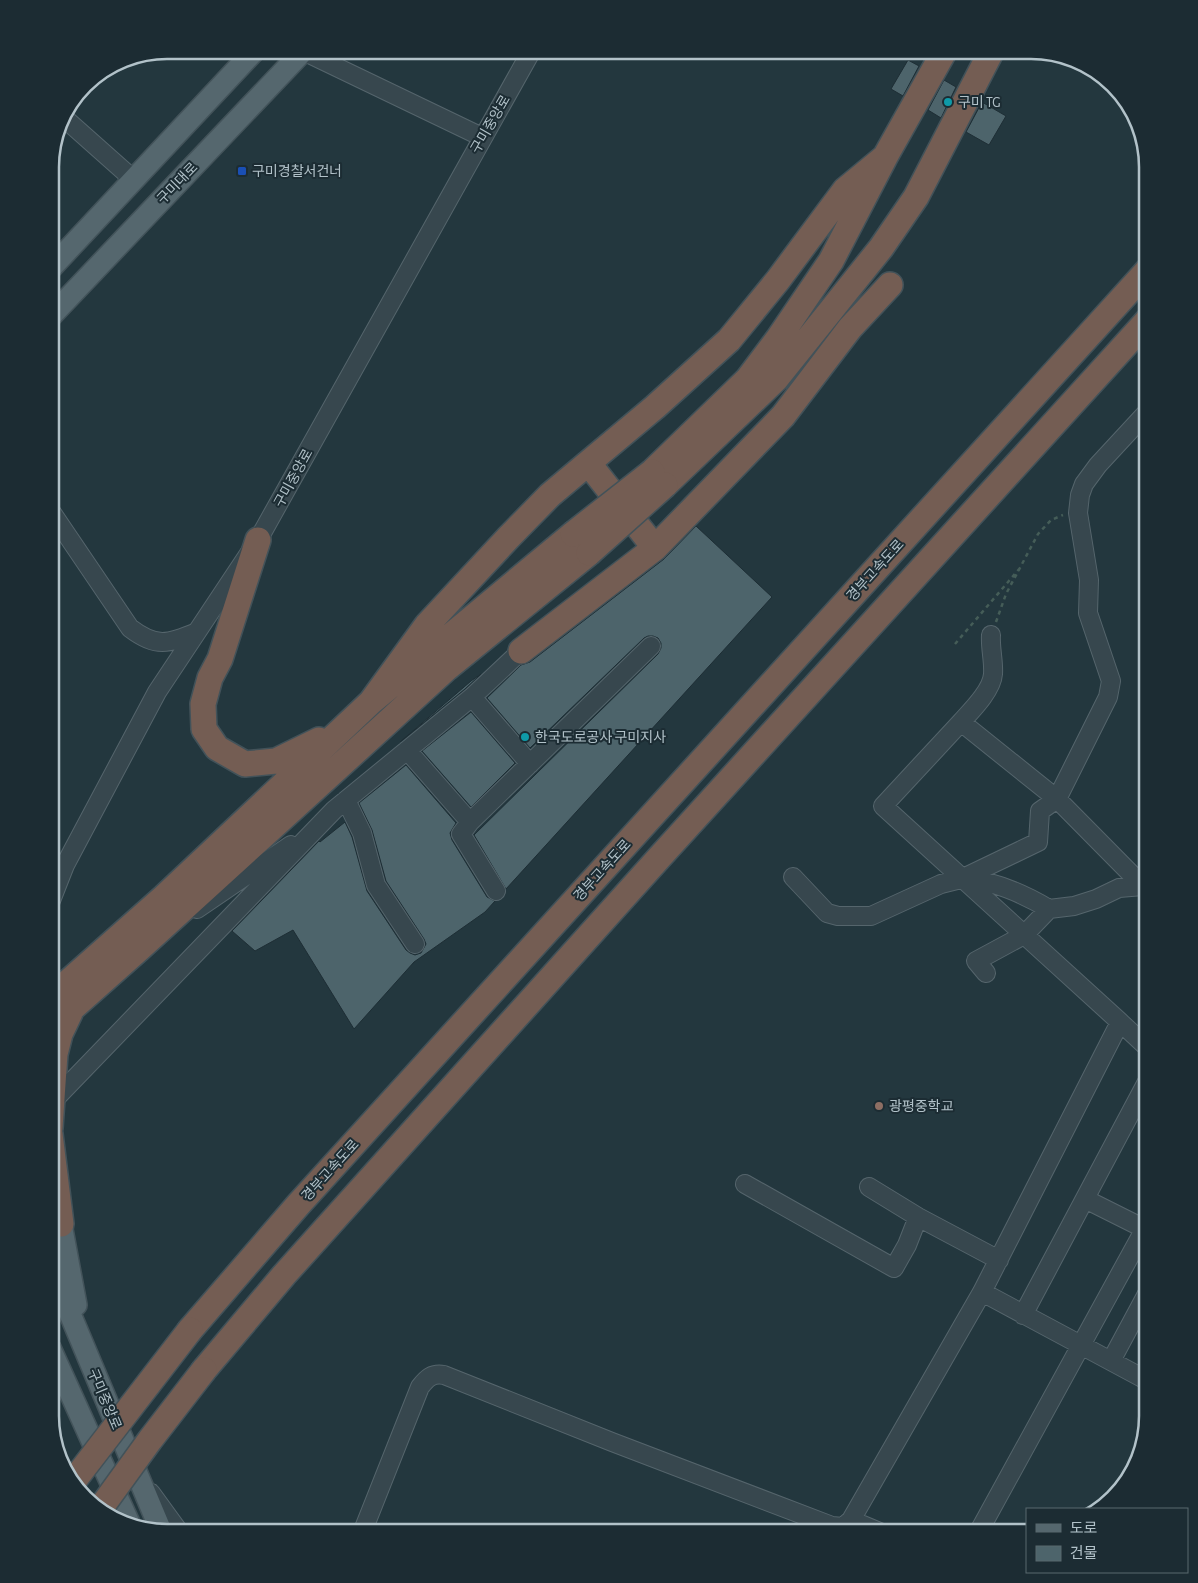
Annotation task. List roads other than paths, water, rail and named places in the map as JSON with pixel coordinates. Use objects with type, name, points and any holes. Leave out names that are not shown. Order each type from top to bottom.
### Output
[{"type":"highway","points":[[658,478],[748,379],[778,339],[831,261],[884,157],[940,59]]},
{"type":"highway","points":[[61,1004],[139,949],[581,544],[776,379],[881,248],[916,197],[987,59]]},
{"type":"highway","points":[[371,702],[427,625],[550,495],[655,407],[729,340],[778,280],[844,190],[884,157]]},
{"type":"highway","name":"경부고속도로","points":[[77,1476],[190,1330],[304,1198],[1139,280]]},
{"type":"highway","points":[[521,651],[655,548],[783,416],[850,328],[890,286]]},
{"type":"highway","points":[[104,1504],[204,1370],[284,1275],[665,851],[1139,330]]},
{"type":"highway","points":[[589,464],[655,548]]},
{"type":"highway","points":[[258,540],[220,659],[210,678],[203,704],[204,729],[217,748],[245,764],[276,761],[344,728]]},
{"type":"highway","points":[[59,1038],[61,1004],[164,896],[371,702],[581,544]]},
{"type":"highway","points":[[59,1215],[60,1224]]},
{"type":"main road","points":[[59,259],[247,59]]},
{"type":"main road","name":"구미대로","points":[[59,311],[295,59]]},
{"type":"main road","points":[[212,97],[237,120]]},
{"type":"main road","points":[[59,242],[100,216]]},
{"type":"main road","points":[[60,1224],[84,1347]]},
{"type":"main road","name":"구미중앙로","points":[[59,1287],[158,1523]]},
{"type":"main road","name":"구미중앙로","points":[[59,1368],[126,1516]]},
{"type":"main road","points":[[90,1437],[103,1503]]},
{"type":"street","points":[[322,59],[482,137]]},
{"type":"street","name":"구미중앙로","points":[[59,880],[65,865],[157,692],[258,540],[527,59]]},
{"type":"street","points":[[69,122],[134,180]]},
{"type":"street","points":[[793,877],[826,913],[838,916],[871,916],[941,884],[961,879],[1038,842],[1040,811],[1058,799],[1108,697],[1111,681],[1088,612],[1089,580],[1078,513],[1080,495],[1084,484],[1098,465],[1139,421]]},
{"type":"street","points":[[59,523],[130,628],[144,639],[158,642],[175,641],[197,632]]},
{"type":"street","points":[[991,635],[990,651],[993,675],[982,700],[883,806],[1139,1040]]},
{"type":"street","points":[[496,891],[461,834],[470,822],[651,646]]},
{"type":"street","points":[[59,1095],[319,826],[340,806],[472,697],[521,651]]},
{"type":"street","points":[[472,697],[530,764]]},
{"type":"street","points":[[961,722],[1058,799],[1139,879]]},
{"type":"street","points":[[407,750],[470,822]]},
{"type":"street","points":[[340,806],[362,833],[376,885],[414,944]]},
{"type":"street","points":[[139,949],[319,826]]},
{"type":"street","points":[[961,879],[982,880],[993,883],[1032,899],[1049,909],[1074,906],[1096,899],[1119,888],[1139,887]]},
{"type":"street","points":[[986,973],[976,961],[1024,934],[1049,909]]},
{"type":"street","points":[[846,1524],[851,1520],[982,1292],[1120,1022]]},
{"type":"street","points":[[1023,1315],[1139,1097]]},
{"type":"street","points":[[745,1184],[894,1268],[907,1244],[918,1217]]},
{"type":"street","points":[[869,1187],[918,1217],[999,1260]]},
{"type":"street","points":[[1085,1199],[1139,1223]]},
{"type":"street","points":[[983,1524],[1139,1239]]},
{"type":"street","points":[[982,1292],[1139,1376]]},
{"type":"street","points":[[1111,1361],[1139,1309]]},
{"type":"street","points":[[366,1524],[420,1387],[427,1378],[437,1374],[444,1375],[827,1524]]},
{"type":"street","points":[[136,1474],[173,1524]]},
{"type":"street","points":[[851,1520],[861,1524]]},
{"type":"place","name":"구미 TG","points":[[948,102]]},
{"type":"place","name":"구미경찰서건너","points":[[242,171]]},
{"type":"place","name":"한국도로공사 구미지사","points":[[525,737]]},
{"type":"place","name":"광평중학교","points":[[879,1106]]}]
